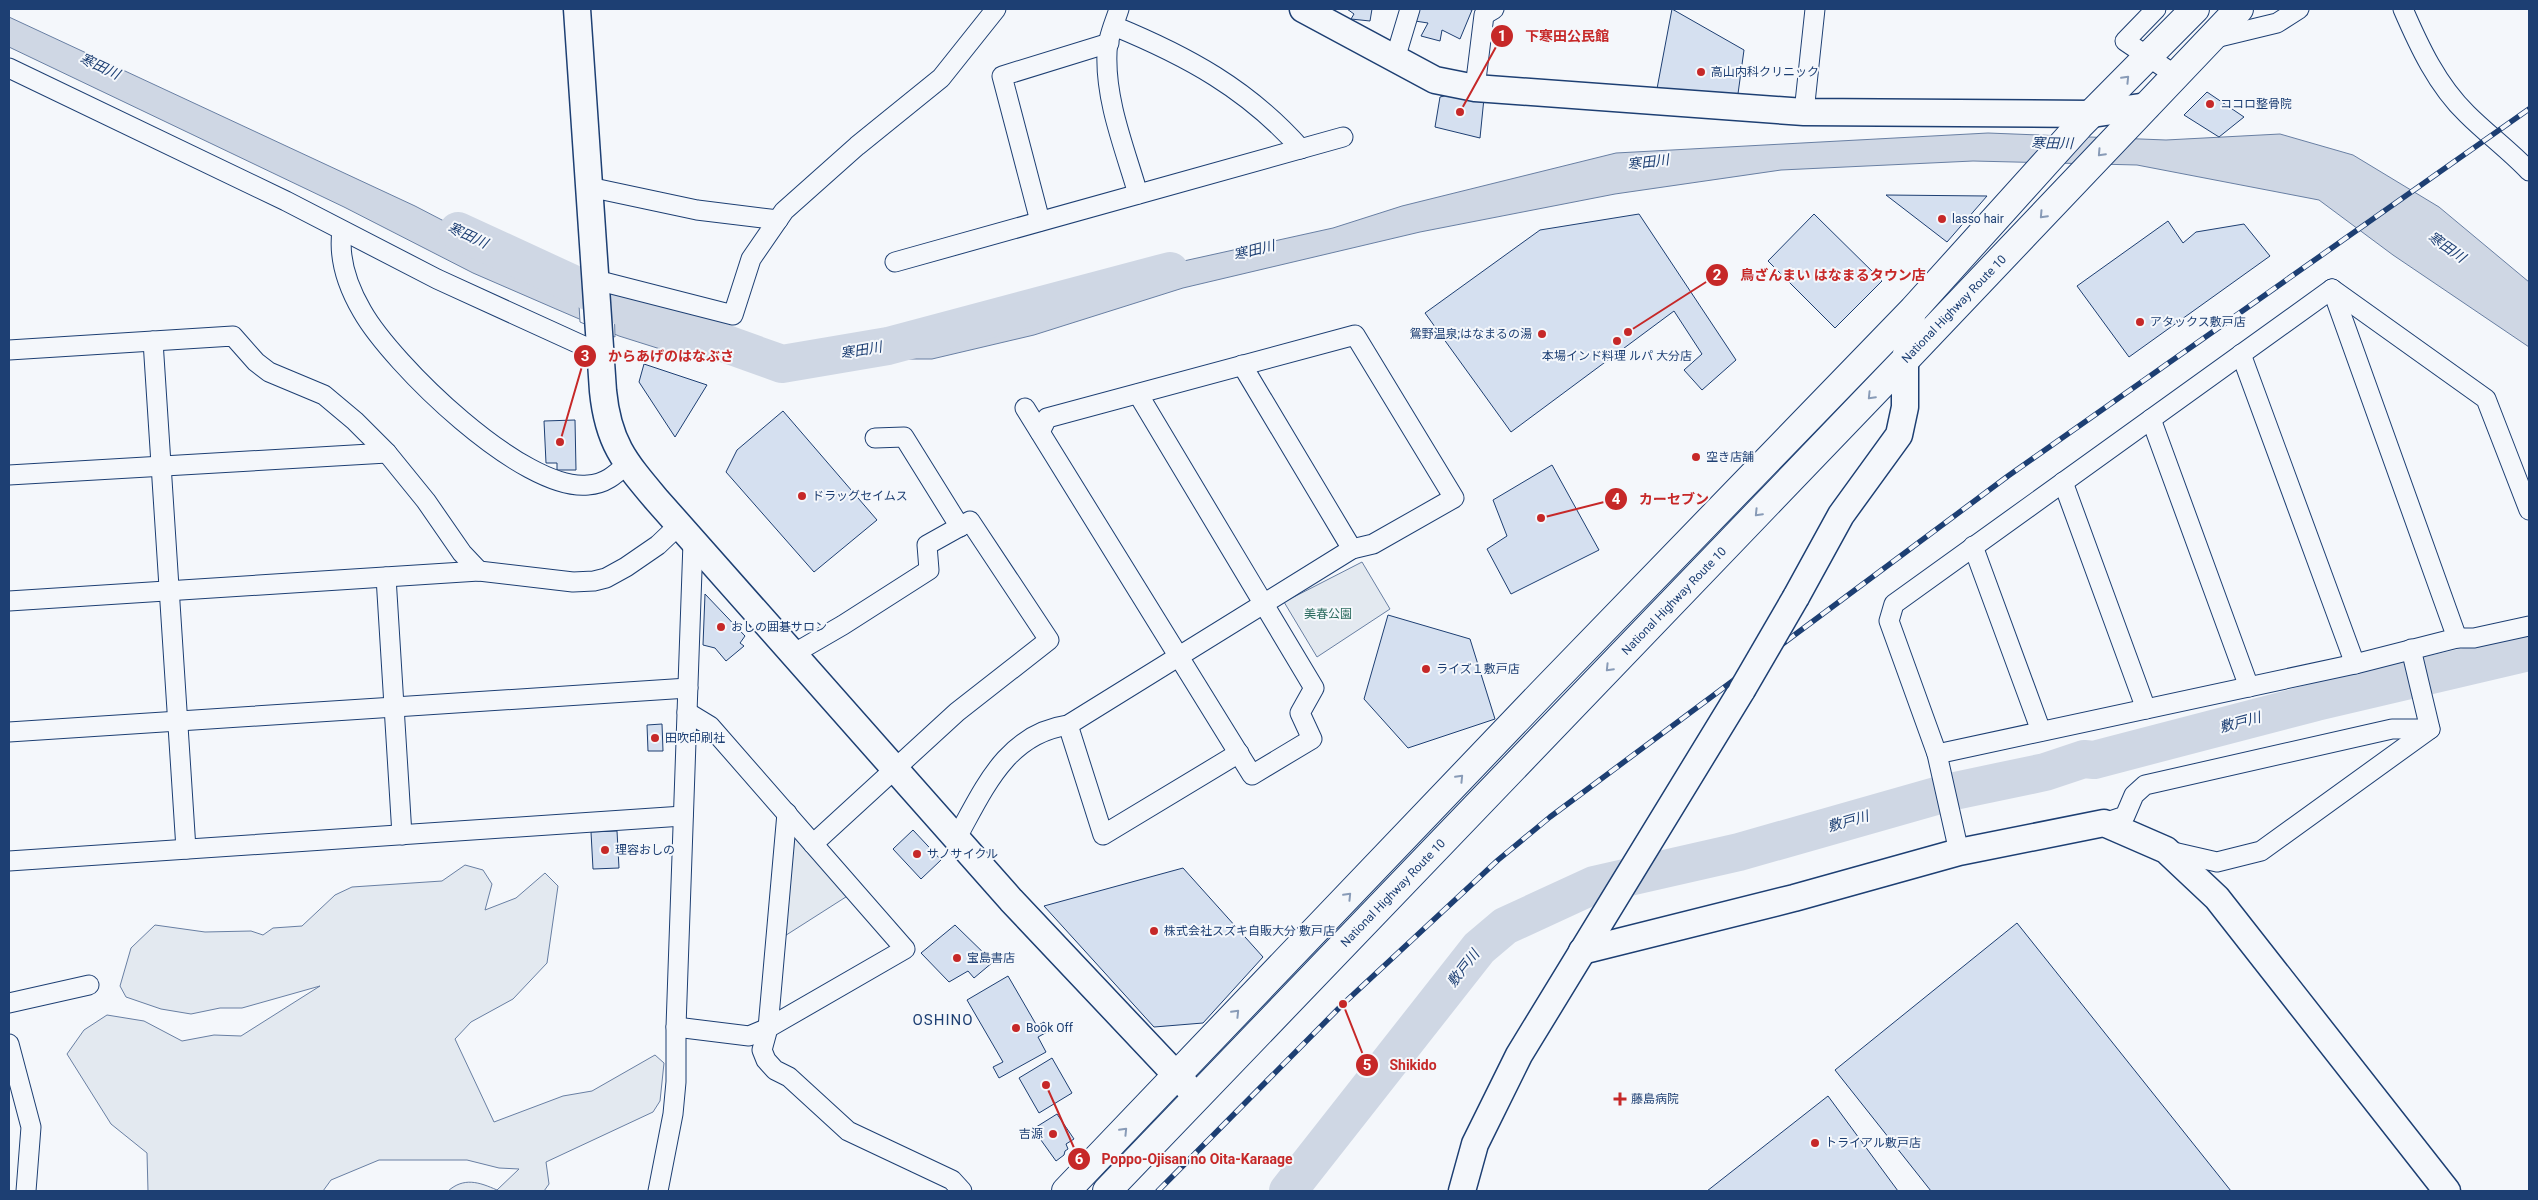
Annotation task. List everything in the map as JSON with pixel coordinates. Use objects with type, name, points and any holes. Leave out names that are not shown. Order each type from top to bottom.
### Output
[{"type":"highway","points":[[1066,1191],[1543,692],[1913,310],[2086,120],[2195,9]]},
{"type":"highway","name":"National Highway Route 10","points":[[1107,1191],[1905,360],[2238,9]]},
{"type":"street","points":[[576,9],[596,280],[599,347],[607,421],[612,438],[627,464],[895,770],[1197,1097]]},
{"type":"street","points":[[596,280],[733,315],[751,259],[784,211],[856,146],[941,78],[996,9]]},
{"type":"street","points":[[1303,9],[1331,15],[1396,59],[1435,80],[1475,88],[1804,112],[2086,120],[2147,106]]},
{"type":"street","points":[[1396,59],[1410,9]]},
{"type":"street","points":[[1475,88],[1484,15],[1494,9]]},
{"type":"street","points":[[1804,112],[1815,9]]},
{"type":"street","points":[[2156,9],[2125,41],[2175,75]]},
{"type":"street","points":[[2207,40],[2277,23],[2299,9]]},
{"type":"street","points":[[2402,9],[2421,50],[2444,88],[2466,114],[2506,147],[2529,171]]},
{"type":"street","points":[[1040,221],[1002,76],[1114,26],[1154,42],[1211,72],[1262,108],[1301,148]]},
{"type":"street","points":[[1114,26],[1107,51],[1112,105],[1138,194]]},
{"type":"street","points":[[9,68],[286,201],[342,232],[437,279],[599,347]]},
{"type":"street","points":[[895,262],[1344,137]]},
{"type":"street","points":[[589,187],[697,210],[778,220]]},
{"type":"street","points":[[342,232],[340,246],[343,267],[355,299],[370,324],[393,353],[476,433],[521,464],[565,483],[587,486],[605,481],[627,464]]},
{"type":"street","points":[[1979,238],[2001,259]]},
{"type":"street","points":[[1957,843],[1937,754],[1889,621],[1894,604],[2332,289]]},
{"type":"street","points":[[2332,289],[2486,399],[2529,510]]},
{"type":"street","points":[[2332,289],[2457,638]]},
{"type":"street","points":[[1462,1191],[1475,1144],[1519,1055],[1742,690],[1841,515],[1899,435],[1905,406],[1905,360],[1913,310]]},
{"type":"street","points":[[956,838],[994,775],[1014,749],[1036,732],[1068,725],[1352,549],[1373,544],[1454,498],[1355,335],[1048,418],[1040,432]]},
{"type":"street","points":[[9,350],[233,336],[256,362],[269,372],[324,395],[387,453],[426,501],[462,553],[479,571]]},
{"type":"street","points":[[153,341],[186,849]]},
{"type":"street","points":[[2241,354],[2355,664]]},
{"type":"street","points":[[1242,365],[1352,549]]},
{"type":"street","points":[[1025,408],[1252,775],[1312,740],[1300,713],[1314,688],[1138,394]]},
{"type":"street","points":[[2151,419],[2249,687]]},
{"type":"street","points":[[875,438],[904,437],[960,527]]},
{"type":"street","points":[[9,475],[387,453]]},
{"type":"street","points":[[2062,482],[2146,709]]},
{"type":"street","points":[[793,654],[843,625],[929,570],[927,545],[970,521],[1049,640],[957,712],[813,844]]},
{"type":"street","points":[[9,601],[479,571],[573,582],[606,578],[658,545],[686,533]]},
{"type":"street","points":[[658,1191],[673,1114],[676,1082],[676,1027],[688,688],[686,533]]},
{"type":"street","points":[[1974,546],[2041,731]]},
{"type":"street","points":[[386,577],[402,834]]},
{"type":"street","points":[[1937,754],[2355,664],[2413,657],[2457,638],[2474,638],[2529,626]]},
{"type":"street","points":[[2413,657],[2430,729]]},
{"type":"street","points":[[9,732],[688,688]]},
{"type":"street","points":[[676,1027],[749,1036],[768,1028],[905,949],[710,726],[687,712]]},
{"type":"street","points":[[1068,725],[1103,836],[1239,753]]},
{"type":"street","points":[[1582,951],[1794,898],[1957,843],[2104,823],[2125,816],[2134,795],[2145,785],[2392,729],[2430,729]]},
{"type":"street","points":[[2104,823],[2166,850],[2217,862],[2261,851],[2430,729]]},
{"type":"street","points":[[787,814],[768,1028],[762,1050],[766,1060],[775,1070],[789,1077],[848,1131],[952,1180],[962,1191]]},
{"type":"street","points":[[9,861],[683,816]]},
{"type":"street","points":[[2166,850],[2217,898],[2447,1191]]},
{"type":"street","points":[[9,1003],[89,985]]},
{"type":"street","points":[[9,1044],[31,1127],[26,1191]]},
{"type":"green space","name":"美春公園","points":[[1362,562],[1390,609],[1317,657],[1284,602]]},
{"type":"green space","points":[[790,837],[797,837],[849,895],[780,939]]},
{"type":"green space","points":[[465,865],[483,870],[492,884],[485,910],[516,898],[545,873],[558,886],[547,963],[513,999],[471,1022],[455,1039],[494,1122],[563,1096],[592,1091],[655,1055],[664,1063],[660,1101],[653,1112],[546,1162],[549,1184],[544,1191],[448,1191],[466,1182],[478,1183],[497,1190],[519,1169],[499,1168],[467,1160],[379,1160],[331,1180],[323,1191],[148,1191],[147,1153],[111,1124],[67,1054],[84,1030],[107,1015],[144,1021],[182,1041],[214,1035],[241,1036],[320,986],[242,1008],[220,1008],[191,1014],[161,1009],[126,997],[120,986],[131,948],[155,925],[205,932],[251,931],[263,935],[273,928],[302,926],[335,895],[352,887],[442,881]]},
{"type":"water","points":[[9,17],[415,206],[575,289],[652,322],[658,331],[684,343],[755,360],[928,347],[976,337],[1068,314],[1139,273],[1170,264],[1333,228],[1402,206],[1616,153],[1988,133],[2166,140],[2280,134],[2353,155],[2439,207],[2529,282],[2529,347],[2393,255],[2319,200],[2137,165],[1973,161],[1781,170],[1615,194],[1420,232],[1183,288],[1034,335],[932,359],[847,359],[767,371],[754,370],[716,358],[673,353],[619,336],[473,273],[344,207],[9,47]]},
{"type":"pier","points":[[578,287],[614,303],[615,337],[580,322]]},
{"type":"building","points":[[1347,9],[1372,9],[1370,21],[1351,19],[1354,14]]},
{"type":"building","points":[[1420,9],[1472,10],[1460,39],[1442,30],[1440,41],[1421,36],[1428,23],[1415,21]]},
{"type":"building","name":"高山内科クリニック","points":[[1672,9],[1744,50],[1737,101],[1656,94]]},
{"type":"building","points":[[1475,88],[1484,98],[1480,138],[1435,127],[1440,97]]},
{"type":"building","name":"ココロ整骨院","points":[[2207,92],[2244,117],[2219,137],[2184,115]]},
{"type":"building","name":"lasso hair","points":[[1886,195],[1987,196],[1947,242]]},
{"type":"building","name":"鴛野温泉;はなまるの湯","points":[[1639,214],[1736,360],[1702,390],[1684,370],[1702,354],[1674,311],[1511,432],[1425,313],[1540,230]]},
{"type":"building","points":[[1814,214],[1882,281],[1835,328],[1768,261]]},
{"type":"building","name":"アタックス敷戸店","points":[[2168,221],[2183,243],[2196,232],[2244,224],[2270,256],[2129,357],[2077,286]]},
{"type":"building","points":[[644,364],[707,385],[675,437],[639,382]]},
{"type":"building","name":"ドラッグセイムス","points":[[783,411],[877,520],[814,572],[726,472],[737,450]]},
{"type":"building","points":[[575,420],[576,470],[557,470],[557,463],[546,463],[544,421]]},
{"type":"building","points":[[1552,465],[1599,550],[1511,594],[1487,549],[1507,536],[1493,500]]},
{"type":"building","name":"おしの囲碁サロン","points":[[705,594],[745,636],[740,643],[744,646],[726,661],[715,648],[703,645]]},
{"type":"building","name":"ライズ１敷戸店","points":[[1388,615],[1470,639],[1495,719],[1408,748],[1364,699]]},
{"type":"building","name":"田吹印刷社","points":[[662,724],[663,751],[648,751],[647,725]]},
{"type":"building","name":"サノサイクル","points":[[913,830],[941,860],[921,879],[893,849]]},
{"type":"building","name":"理容おしの","points":[[617,831],[619,868],[593,869],[591,832]]},
{"type":"building","name":"株式会社スズキ自販大分 敷戸店","points":[[1183,868],[1263,957],[1203,1023],[1154,1027],[1044,906]]},
{"type":"building","points":[[2017,923],[2231,1191],[1931,1191],[1835,1070]]},
{"type":"building","name":"宝島書店","points":[[955,925],[993,962],[974,978],[968,971],[949,982],[921,953]]},
{"type":"building","name":"Book Off","points":[[1008,976],[1037,1026],[1044,1022],[1049,1031],[1038,1037],[1046,1052],[999,1078],[993,1067],[1003,1062],[967,1000]]},
{"type":"building","points":[[1052,1058],[1072,1093],[1039,1113],[1019,1078]]},
{"type":"building","name":"トライアル敷戸店","points":[[1828,1096],[1898,1191],[1707,1191]]},
{"type":"building","name":"吉源","points":[[1057,1114],[1074,1139],[1066,1144],[1068,1149],[1056,1161],[1033,1129]]},
{"type":"waterway","name":"寒田川","points":[[458,231],[623,307],[782,364],[888,346],[1170,271]]},
{"type":"waterway","name":"敷戸川","points":[[1288,1191],[1479,948],[1505,926],[1594,885],[1739,852],[1950,792],[2045,772],[2084,759],[2094,760],[2316,702],[2529,652]]},
{"type":"railway","points":[[1158,1191],[1343,1004],[1498,860],[1550,817],[2008,476],[2529,109]]},
{"type":"place","name":"高山内科クリニック","points":[[1701,72]]},
{"type":"place","name":"ココロ整骨院","points":[[2210,104]]},
{"type":"place","name":"下寒田公民館","points":[[1460,112]]},
{"type":"place","name":"lasso hair","points":[[1942,219]]},
{"type":"place","name":"アタックス敷戸店","points":[[2140,322]]},
{"type":"place","name":"鳥ざんまい はなまるタウン店","points":[[1628,332]]},
{"type":"place","name":"鴛野温泉;はなまるの湯","points":[[1542,334]]},
{"type":"place","name":"本場インド料理 ルパ 大分店","points":[[1617,341]]},
{"type":"place","name":"からあげのはなぶさ","points":[[560,442]]},
{"type":"place","name":"空き店舗","points":[[1696,457]]},
{"type":"place","name":"ドラッグセイムス","points":[[802,496]]},
{"type":"place","name":"カーセブン","points":[[1541,518]]},
{"type":"place","name":"おしの囲碁サロン","points":[[721,627]]},
{"type":"place","name":"ライズ１敷戸店","points":[[1426,669]]},
{"type":"place","name":"田吹印刷社","points":[[655,738]]},
{"type":"place","name":"理容おしの","points":[[605,850]]},
{"type":"place","name":"サノサイクル","points":[[917,854]]},
{"type":"place","name":"株式会社スズキ自販大分 敷戸店","points":[[1154,931]]},
{"type":"place","name":"宝島書店","points":[[957,958]]},
{"type":"place","name":"Shikido","points":[[1343,1004]]},
{"type":"place","name":"Book Off","points":[[1016,1028]]},
{"type":"place","name":"Poppo-Ojisan no Oita-Karaage","points":[[1046,1085]]},
{"type":"place","name":"藤島病院","points":[[1620,1099]]},
{"type":"place","name":"吉源","points":[[1053,1134]]},
{"type":"place","name":"トライアル敷戸店","points":[[1815,1143]]},
{"type":"district","name":"OSHINO","points":[[943,1020]]}]
